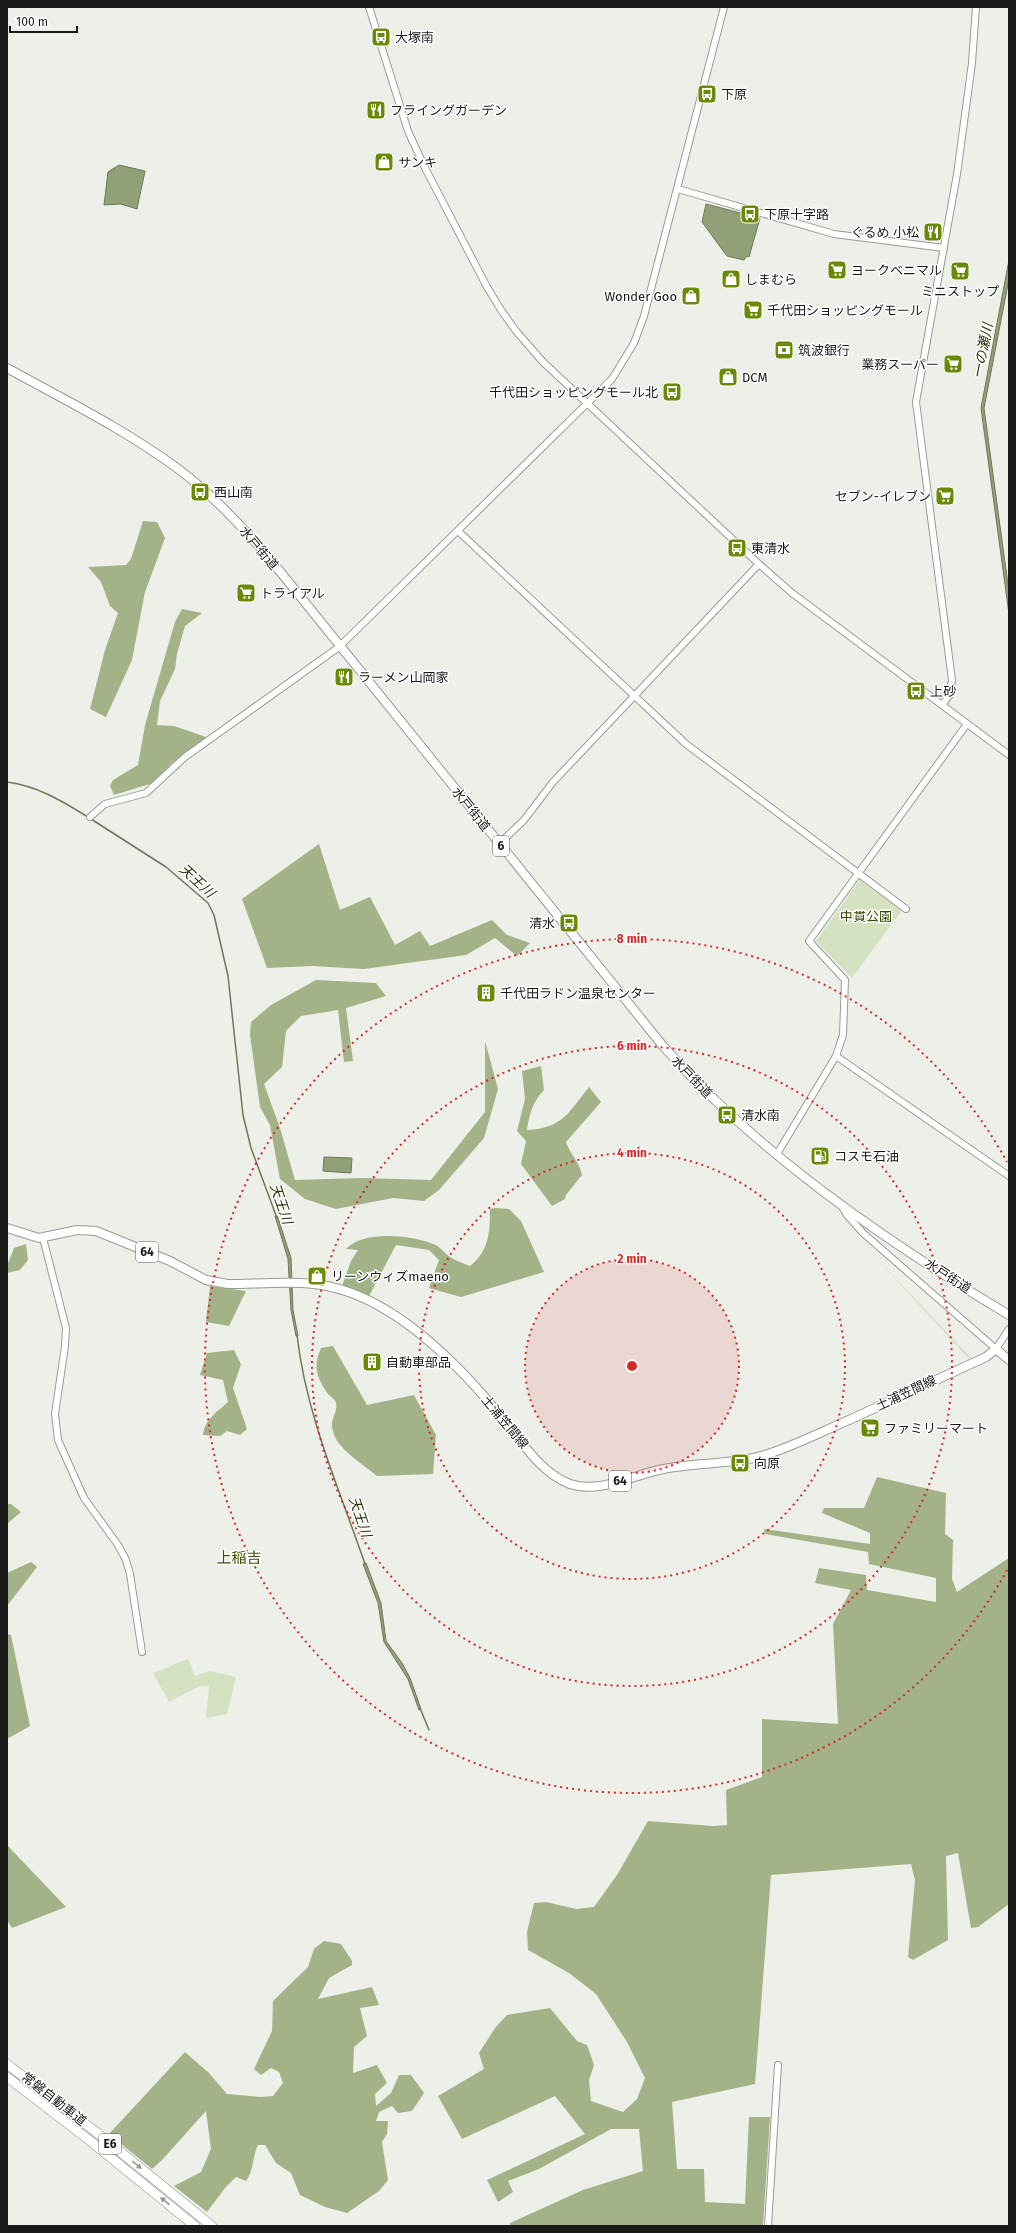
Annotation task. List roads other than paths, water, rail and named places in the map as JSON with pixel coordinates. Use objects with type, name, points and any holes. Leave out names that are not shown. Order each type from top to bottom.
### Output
[{"type":"highway","name":"常磐自動車道","points":[[7,2064],[96,2132],[212,2226]]},
{"type":"highway","name":"常磐自動車道","points":[[7,2077],[89,2140],[195,2226]]},
{"type":"main road","name":"水戸街道","points":[[7,368],[139,442],[202,489],[250,536],[679,1065],[718,1103],[777,1154],[840,1202],[913,1253],[1009,1314]]},
{"type":"main road","name":"土浦笠間線","points":[[7,1228],[43,1238],[77,1230],[96,1231],[170,1261],[213,1282],[228,1284],[320,1285],[344,1290],[409,1324],[440,1352],[486,1399],[542,1466],[560,1479],[585,1487],[607,1485],[664,1469],[747,1459],[779,1450],[986,1357],[996,1349]]},
{"type":"main road","points":[[996,1349],[1009,1360]]},
{"type":"street","points":[[369,7],[408,131],[424,166],[487,287],[501,310],[528,346],[759,564],[817,612],[1009,755]]},
{"type":"street","points":[[90,817],[105,804],[146,793],[185,757],[339,647],[589,404],[612,379],[634,344],[644,316],[724,7]]},
{"type":"street","points":[[942,705],[949,696],[952,680],[916,402],[944,248],[968,97],[976,7]]},
{"type":"street","points":[[678,189],[834,234],[944,248]]},
{"type":"street","points":[[458,531],[686,744],[857,873],[906,908]]},
{"type":"street","points":[[499,844],[524,820],[553,782],[759,564]]},
{"type":"street","points":[[777,1154],[836,1056],[843,1035],[846,985],[842,976],[809,940],[968,724]]},
{"type":"street","points":[[836,1056],[1009,1176]]},
{"type":"street","points":[[840,1202],[847,1215],[863,1233],[996,1349],[1009,1329]]},
{"type":"street","points":[[43,1238],[66,1328],[66,1346],[56,1403],[57,1433],[67,1462],[84,1498],[118,1545],[126,1560],[130,1574],[142,1652]]},
{"type":"street","points":[[768,2226],[778,2065]]},
{"type":"waterway","name":"天王川","points":[[7,782],[29,787],[49,795],[88,817]]},
{"type":"waterway","name":"天王川","points":[[91,819],[166,867],[208,903],[214,915],[228,976],[243,1115],[251,1148],[277,1218]]},
{"type":"waterway","name":"天王川","points":[[297,1335],[301,1365],[316,1423],[334,1479],[365,1564]]},
{"type":"waterway","name":"天王川","points":[[420,1708],[429,1730]]},
{"type":"place","name":"大塚南","points":[[381,37]]},
{"type":"place","name":"下原","points":[[707,94]]},
{"type":"place","name":"フライングガーデン","points":[[376,110]]},
{"type":"place","name":"サンキ","points":[[384,162]]},
{"type":"place","name":"下原十字路","points":[[750,214]]},
{"type":"place","name":"ぐるめ 小松","points":[[933,232]]},
{"type":"place","name":"ヨークベニマル","points":[[837,270]]},
{"type":"place","name":"ミニストップ","points":[[960,271]]},
{"type":"place","name":"しまむら","points":[[731,279]]},
{"type":"place","name":"Wonder Goo","points":[[691,296]]},
{"type":"place","name":"千代田ショッピングモール","points":[[753,310]]},
{"type":"place","name":"筑波銀行","points":[[784,350]]},
{"type":"place","name":"業務スーパー","points":[[953,364]]},
{"type":"place","name":"DCM","points":[[728,377]]},
{"type":"place","name":"千代田ショッピングモール北","points":[[672,392]]},
{"type":"place","name":"西山南","points":[[200,492]]},
{"type":"place","name":"セブン-イレブン","points":[[945,496]]},
{"type":"place","name":"東清水","points":[[737,548]]},
{"type":"place","name":"トライアル","points":[[246,593]]},
{"type":"place","name":"ラーメン山岡家","points":[[344,677]]},
{"type":"place","name":"上砂","points":[[916,691]]},
{"type":"place","name":"清水","points":[[569,923]]},
{"type":"place","name":"千代田ラドン温泉センター","points":[[486,993]]},
{"type":"place","name":"清水南","points":[[727,1115]]},
{"type":"place","name":"コスモ石油","points":[[820,1156]]},
{"type":"place","name":"リーンウィズmaeno","points":[[317,1276]]},
{"type":"place","name":"自動車部品","points":[[372,1362]]},
{"type":"place","name":"ファミリーマート","points":[[870,1428]]},
{"type":"place","name":"向原","points":[[740,1463]]},
{"type":"district","name":"上稲吉","points":[[239,1558]]},
{"type":"water label","name":"一の瀬川","points":[[983,351]]},
{"type":"park label","name":"中貫公園","points":[[866,916]]}]
